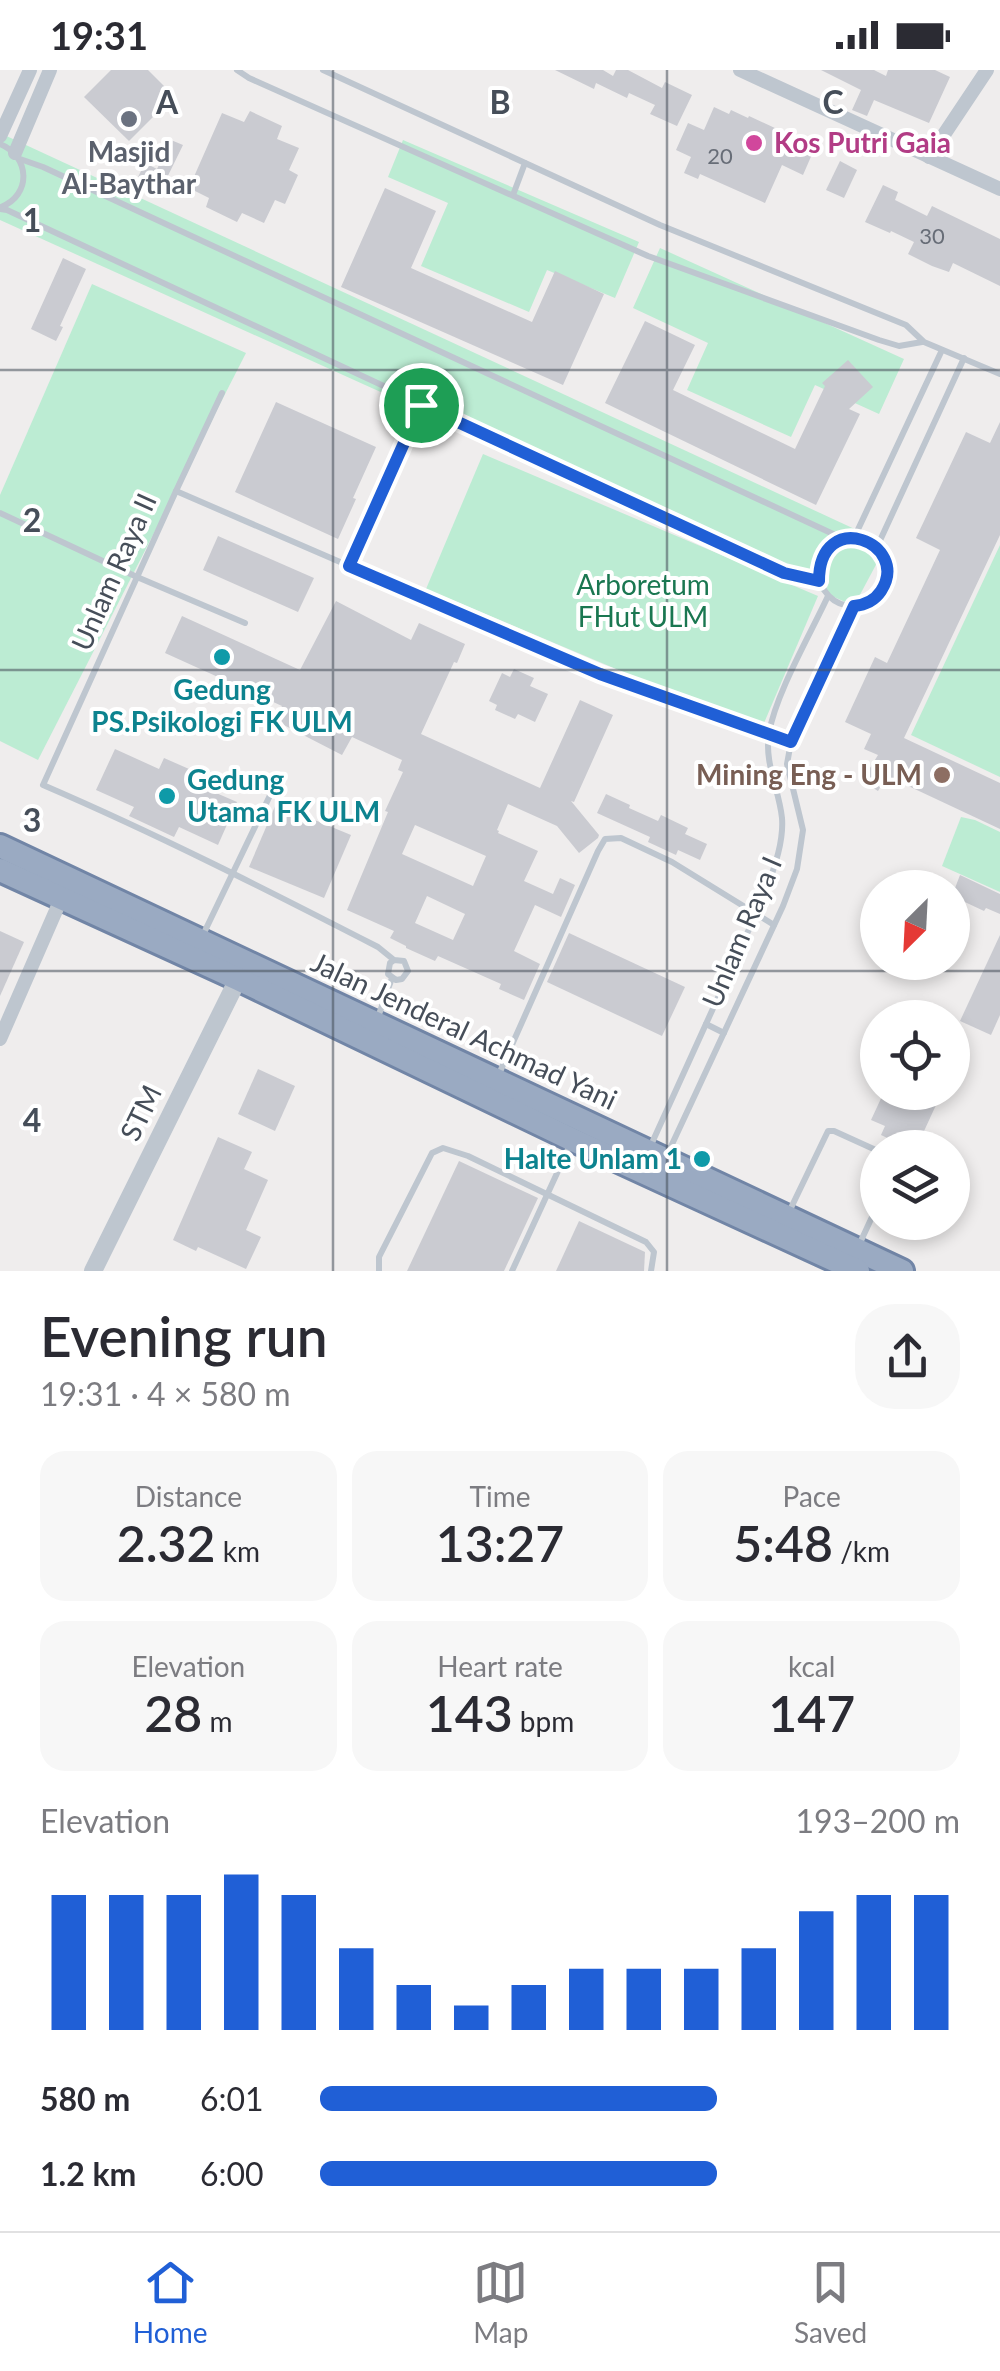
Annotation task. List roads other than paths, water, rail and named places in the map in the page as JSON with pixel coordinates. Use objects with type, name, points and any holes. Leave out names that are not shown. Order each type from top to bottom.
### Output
[{"type":"highway","name":"Jalan Jenderal Achmad Yani","points":[[0,846],[13,868],[79,899],[200,941],[786,1217],[857,1261]]},
{"type":"highway","name":"Jalan Jenderal Achmad Yani","points":[[13,868],[573,1140],[857,1261],[902,1271]]},
{"type":"street","points":[[0,136],[30,70]]},
{"type":"street","points":[[17,156],[50,70]]},
{"type":"street","points":[[740,70],[1000,189]]},
{"type":"street","points":[[930,156],[987,70]]},
{"type":"street","points":[[0,1039],[79,899]]},
{"type":"street","name":"STM","points":[[93,1271],[238,978]]},
{"type":"lane","points":[[236,70],[648,256],[879,340],[899,346],[924,342]]},
{"type":"lane","points":[[323,70],[660,225],[906,325],[924,342],[1000,374]]},
{"type":"lane","points":[[0,144],[17,156],[844,538],[862,538],[877,547],[886,563],[887,581],[878,596],[863,606],[828,596],[819,581],[819,563],[828,548],[844,538]]},
{"type":"lane","points":[[0,209],[18,196],[24,184],[24,171],[17,156]]},
{"type":"lane","points":[[513,195],[526,163]]},
{"type":"lane","points":[[0,209],[784,573],[819,581]]},
{"type":"lane","points":[[854,538],[942,350]]},
{"type":"lane","points":[[877,547],[964,358]]},
{"type":"lane","points":[[176,491],[222,393]]},
{"type":"lane","points":[[349,566],[421,405]]},
{"type":"lane","name":"Unlam Raya II","points":[[232,872],[42,785],[176,491],[600,674],[791,742]]},
{"type":"lane","points":[[0,512],[244,623]]},
{"type":"lane","name":"Unlam Raya I","points":[[657,1155],[706,1024],[757,914],[776,860],[782,821],[770,767],[769,735],[778,702],[828,596]]},
{"type":"lane","name":"Unlam Raya I","points":[[657,1155],[724,1033],[796,869],[803,830],[787,764],[791,742],[854,606]]},
{"type":"lane","points":[[200,941],[274,785]]},
{"type":"lane","points":[[497,1080],[605,839],[621,838],[672,862],[774,926]]},
{"type":"lane","points":[[232,872],[404,962],[408,972],[402,980],[392,978]]},
{"type":"lane","points":[[376,1023],[392,978],[388,968],[394,960]]},
{"type":"lane","points":[[706,1024],[724,1033]]},
{"type":"lane","points":[[786,1217],[828,1132],[860,1143]]},
{"type":"lane","points":[[512,1271],[573,1140]]},
{"type":"lane","points":[[379,1271],[379,1257],[432,1153],[443,1148],[468,1156],[646,1242],[654,1252],[651,1271]]},
{"type":"place","name":"Masjid Al-Baythar","points":[[129,119]]},
{"type":"place","name":"Kos Putri Gaia","points":[[754,143]]},
{"type":"place","name":"Gedung PS.Psikologi FK ULM","points":[[222,657]]},
{"type":"place","name":"Mining Eng - ULM","points":[[942,775]]},
{"type":"place","name":"Gedung Utama FK ULM","points":[[167,796]]},
{"type":"place","name":"Halte Unlam 1","points":[[702,1159]]},
{"type":"park label","name":"Arboretum FHut ULM","points":[[643,601]]}]
